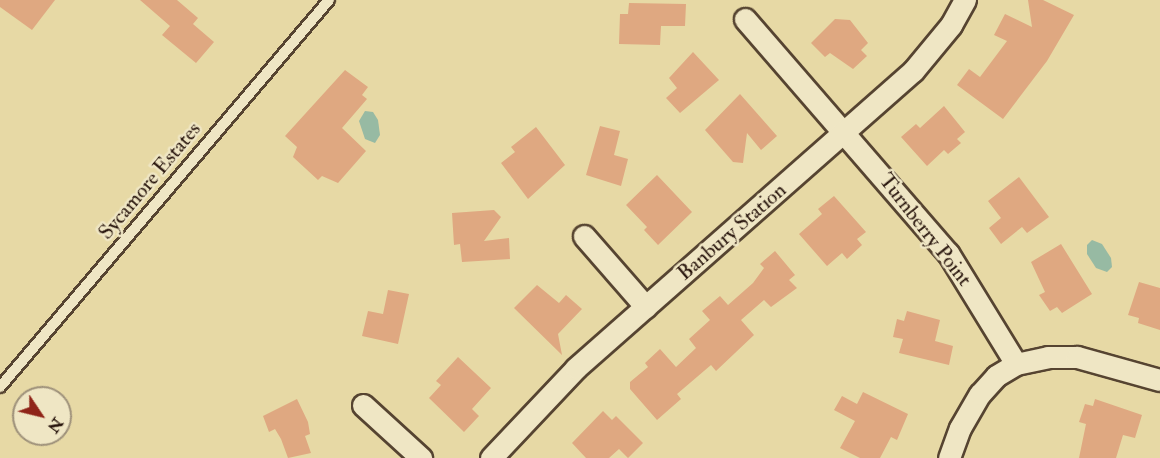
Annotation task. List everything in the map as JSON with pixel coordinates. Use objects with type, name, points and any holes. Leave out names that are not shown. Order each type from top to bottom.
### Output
[{"type":"street","name":"Banbury Station","points":[[491,458],[558,385],[920,64],[951,25],[965,0]]},
{"type":"street","name":"Turnberry Point","points":[[745,19],[948,253],[1016,364]]},
{"type":"street","points":[[584,236],[646,307]]},
{"type":"street","points":[[950,458],[960,428],[980,394],[996,376],[1016,364],[1048,357],[1077,357],[1160,380]]},
{"type":"street","points":[[363,405],[421,458]]},
{"type":"lane","name":"Sycamore Estates","points":[[0,387],[329,0]]},
{"type":"shaded area","points":[[365,111],[373,112],[378,120],[380,135],[375,143],[365,139],[359,121]]},
{"type":"shaded area","points":[[1092,240],[1102,244],[1111,258],[1112,267],[1107,272],[1096,268],[1087,254],[1087,245]]},
{"type":"building","points":[[0,0],[55,0],[32,30],[0,7]]},
{"type":"building","points":[[140,0],[177,0],[198,18],[193,24],[214,42],[196,63],[162,35],[170,26]]},
{"type":"building","points":[[1028,0],[1043,0],[1074,15],[1047,61],[1003,119],[957,85],[969,69],[980,77],[1007,41],[994,35],[1005,14],[1032,27]]},
{"type":"building","points":[[629,3],[686,4],[685,26],[661,26],[660,45],[619,44],[620,14],[628,14]]},
{"type":"building","points":[[835,19],[850,20],[868,43],[861,50],[867,56],[853,69],[830,53],[825,57],[811,43]]},
{"type":"building","points":[[693,52],[719,80],[680,113],[666,98],[677,88],[669,78]]},
{"type":"building","points":[[345,70],[368,87],[362,95],[367,99],[342,128],[366,151],[338,183],[322,176],[318,180],[293,157],[297,147],[285,136]]},
{"type":"building","points":[[740,94],[777,136],[761,150],[747,133],[743,163],[733,162],[705,130]]},
{"type":"building","points":[[944,106],[965,132],[957,139],[961,143],[948,154],[944,150],[927,166],[901,137],[916,124],[920,128]]},
{"type":"building","points":[[600,126],[620,131],[614,155],[628,159],[621,186],[586,175]]},
{"type":"building","points":[[536,127],[565,165],[528,199],[501,163],[515,152],[511,147]]},
{"type":"building","points":[[657,175],[692,212],[658,245],[644,230],[647,227],[626,205]]},
{"type":"building","points":[[1019,177],[1049,217],[1027,233],[1022,227],[1001,244],[989,228],[1001,218],[988,201]]},
{"type":"building","points":[[834,196],[866,232],[857,239],[862,245],[847,259],[842,253],[827,266],[799,234],[822,214],[818,209]]},
{"type":"building","points":[[494,210],[501,217],[484,241],[509,238],[510,259],[462,262],[460,244],[454,245],[452,213]]},
{"type":"building","points":[[1061,244],[1092,294],[1062,313],[1057,307],[1050,311],[1039,295],[1045,292],[1031,262]]},
{"type":"building","points":[[775,251],[795,275],[789,280],[797,288],[771,307],[764,300],[741,320],[754,335],[716,371],[711,365],[677,394],[681,399],[657,420],[630,389],[630,382],[648,367],[645,363],[660,349],[676,367],[696,348],[689,339],[710,320],[702,311],[720,296],[728,305],[753,283],[764,268],[760,264]]},
{"type":"building","points":[[1139,282],[1160,288],[1160,330],[1138,323],[1139,318],[1128,315]]},
{"type":"building","points":[[537,285],[559,303],[566,295],[582,309],[558,334],[562,355],[514,308]]},
{"type":"building","points":[[388,290],[409,294],[398,344],[362,336],[368,311],[383,314]]},
{"type":"building","points":[[907,311],[940,320],[935,341],[953,346],[949,365],[899,353],[903,339],[893,337],[897,319],[904,321]]},
{"type":"building","points":[[458,357],[491,388],[472,409],[479,416],[464,432],[429,398],[441,385],[436,381]]},
{"type":"building","points":[[863,392],[908,414],[897,440],[891,437],[880,458],[860,458],[840,448],[855,421],[834,410],[842,396],[857,404]]},
{"type":"building","points":[[297,399],[308,422],[310,434],[305,436],[311,453],[288,458],[281,439],[275,429],[269,432],[263,416]]},
{"type":"building","points":[[1095,399],[1142,415],[1135,438],[1123,435],[1116,458],[1079,458],[1086,424],[1079,422],[1085,404],[1093,406]]},
{"type":"building","points":[[603,411],[612,420],[616,416],[643,443],[628,458],[619,449],[609,458],[586,458],[572,443]]}]
